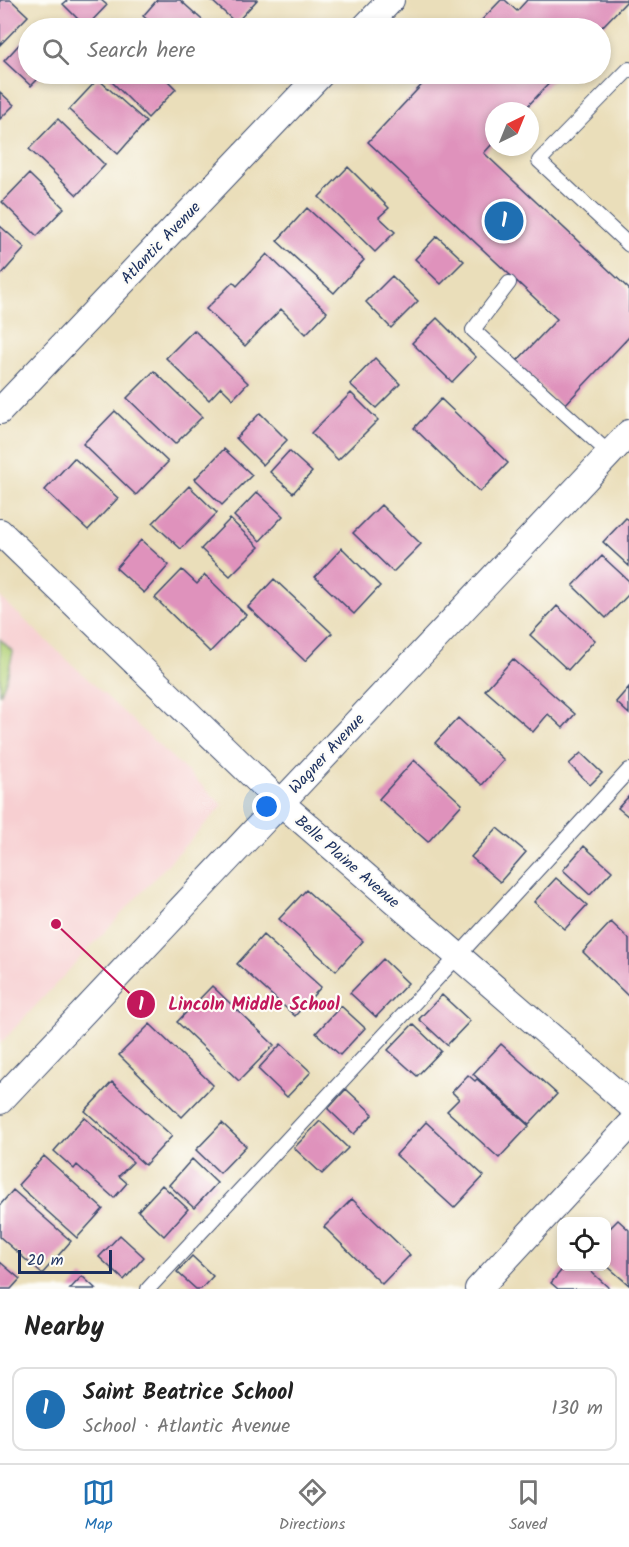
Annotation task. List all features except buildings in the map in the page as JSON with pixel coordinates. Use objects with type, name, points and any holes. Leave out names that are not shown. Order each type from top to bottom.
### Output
[{"type":"street","points":[[374,18],[391,0]]},
{"type":"street","name":"Atlantic Avenue","points":[[0,411],[311,84]]},
{"type":"street","name":"Wagner Avenue","points":[[0,1101],[629,433]]},
{"type":"street","name":"Belle Plaine Avenue","points":[[0,532],[280,802],[629,1104]]},
{"type":"street","points":[[478,1289],[629,1126]]},
{"type":"lane","points":[[629,69],[539,161],[629,245]]},
{"type":"lane","points":[[509,283],[473,330],[610,454]]},
{"type":"lane","points":[[148,1289],[629,770]]},
{"type":"shaded area","points":[[0,597],[223,805],[0,1044]]},
{"type":"green space","points":[[0,639],[13,652],[0,695]]},
{"type":"place","name":"Saint Beatrice School","points":[[504,221]]},
{"type":"place","name":"Lincoln Middle School","points":[[56,924]]}]
